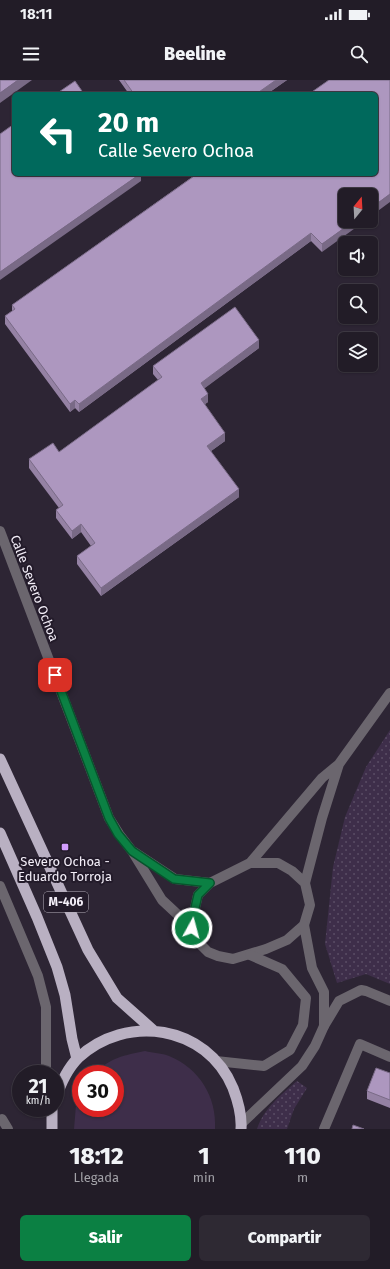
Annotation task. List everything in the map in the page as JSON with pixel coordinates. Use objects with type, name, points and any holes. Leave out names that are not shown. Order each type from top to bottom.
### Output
[{"type":"highway","name":"M-406","points":[[0,759],[88,950],[117,998],[153,1030]]},
{"type":"highway","name":"M-406","points":[[0,833],[37,916],[57,967],[65,995],[72,1039],[78,1059]]},
{"type":"highway","name":"M-406","points":[[64,1078],[78,1059],[99,1042],[125,1032],[153,1030],[176,1035],[198,1046],[216,1061],[230,1080],[238,1101],[241,1126]]},
{"type":"highway","points":[[52,1117],[52,1129]]},
{"type":"street","name":"Calle Severo Ochoa","points":[[0,531],[109,818],[118,834],[132,851],[162,900],[192,928]]},
{"type":"street","points":[[304,925],[287,940],[250,955],[233,959],[208,952],[197,941],[192,928],[198,895],[210,883],[250,863],[322,778],[339,764],[390,693]]},
{"type":"street","points":[[324,1026],[324,992],[312,968],[304,925],[310,905],[305,883],[322,818],[339,764]]},
{"type":"street","name":"Calle Severo Ochoa","points":[[132,851],[174,879],[210,883]]},
{"type":"street","points":[[250,863],[278,863],[292,871],[305,883]]},
{"type":"street","points":[[0,886],[4,902],[38,976],[46,1007],[46,1065]]},
{"type":"street","points":[[216,1061],[264,1066],[290,1050],[303,1025],[306,998],[282,969],[250,955]]},
{"type":"street","points":[[241,1126],[302,1066],[315,1046],[324,1026],[339,1001],[361,990],[366,990],[390,1001]]},
{"type":"street","points":[[324,1129],[360,1044],[390,1057]]},
{"type":"shaded area","points":[[390,730],[390,984],[366,974],[337,983],[325,944],[333,867],[345,817],[366,767]]},
{"type":"shaded area","points":[[145,1051],[163,1054],[180,1061],[189,1068],[204,1085],[209,1095],[215,1117],[215,1129],[74,1129],[75,1117],[124,1117],[124,1065],[104,1065],[124,1056]]},
{"type":"shaded area","points":[[297,1081],[307,1088],[294,1109],[287,1129],[257,1129],[260,1121],[269,1108]]},
{"type":"building","points":[[0,80],[18,80],[0,93]]},
{"type":"building","points":[[124,80],[276,80],[259,92],[133,92]]},
{"type":"building","points":[[329,80],[390,80],[390,194],[378,203],[378,188],[338,188],[338,228],[344,228],[322,244],[311,233],[79,404],[75,400],[70,404],[5,316],[15,309],[12,305],[194,176],[378,176],[378,92],[312,92]]},
{"type":"building","points":[[75,81],[83,92],[59,92]]},
{"type":"building","points":[[12,125],[12,176],[137,176],[0,272],[0,134]]},
{"type":"building","points":[[235,307],[259,340],[201,383],[208,394],[201,399],[225,433],[207,446],[239,489],[101,588],[77,556],[95,543],[81,524],[72,531],[56,510],[63,505],[29,459],[53,443],[59,452],[162,377],[153,366]]},
{"type":"building","points":[[376,1068],[390,1073],[390,1100],[367,1091]]},
{"type":"building","points":[[353,1125],[364,1129],[352,1129]]},
{"type":"place","name":"Severo Ochoa - Eduardo Torroja","points":[[65,847]]},
{"type":"route","points":[[55,675],[109,818],[118,834],[132,851],[174,879],[210,883],[198,895],[192,928]]}]
